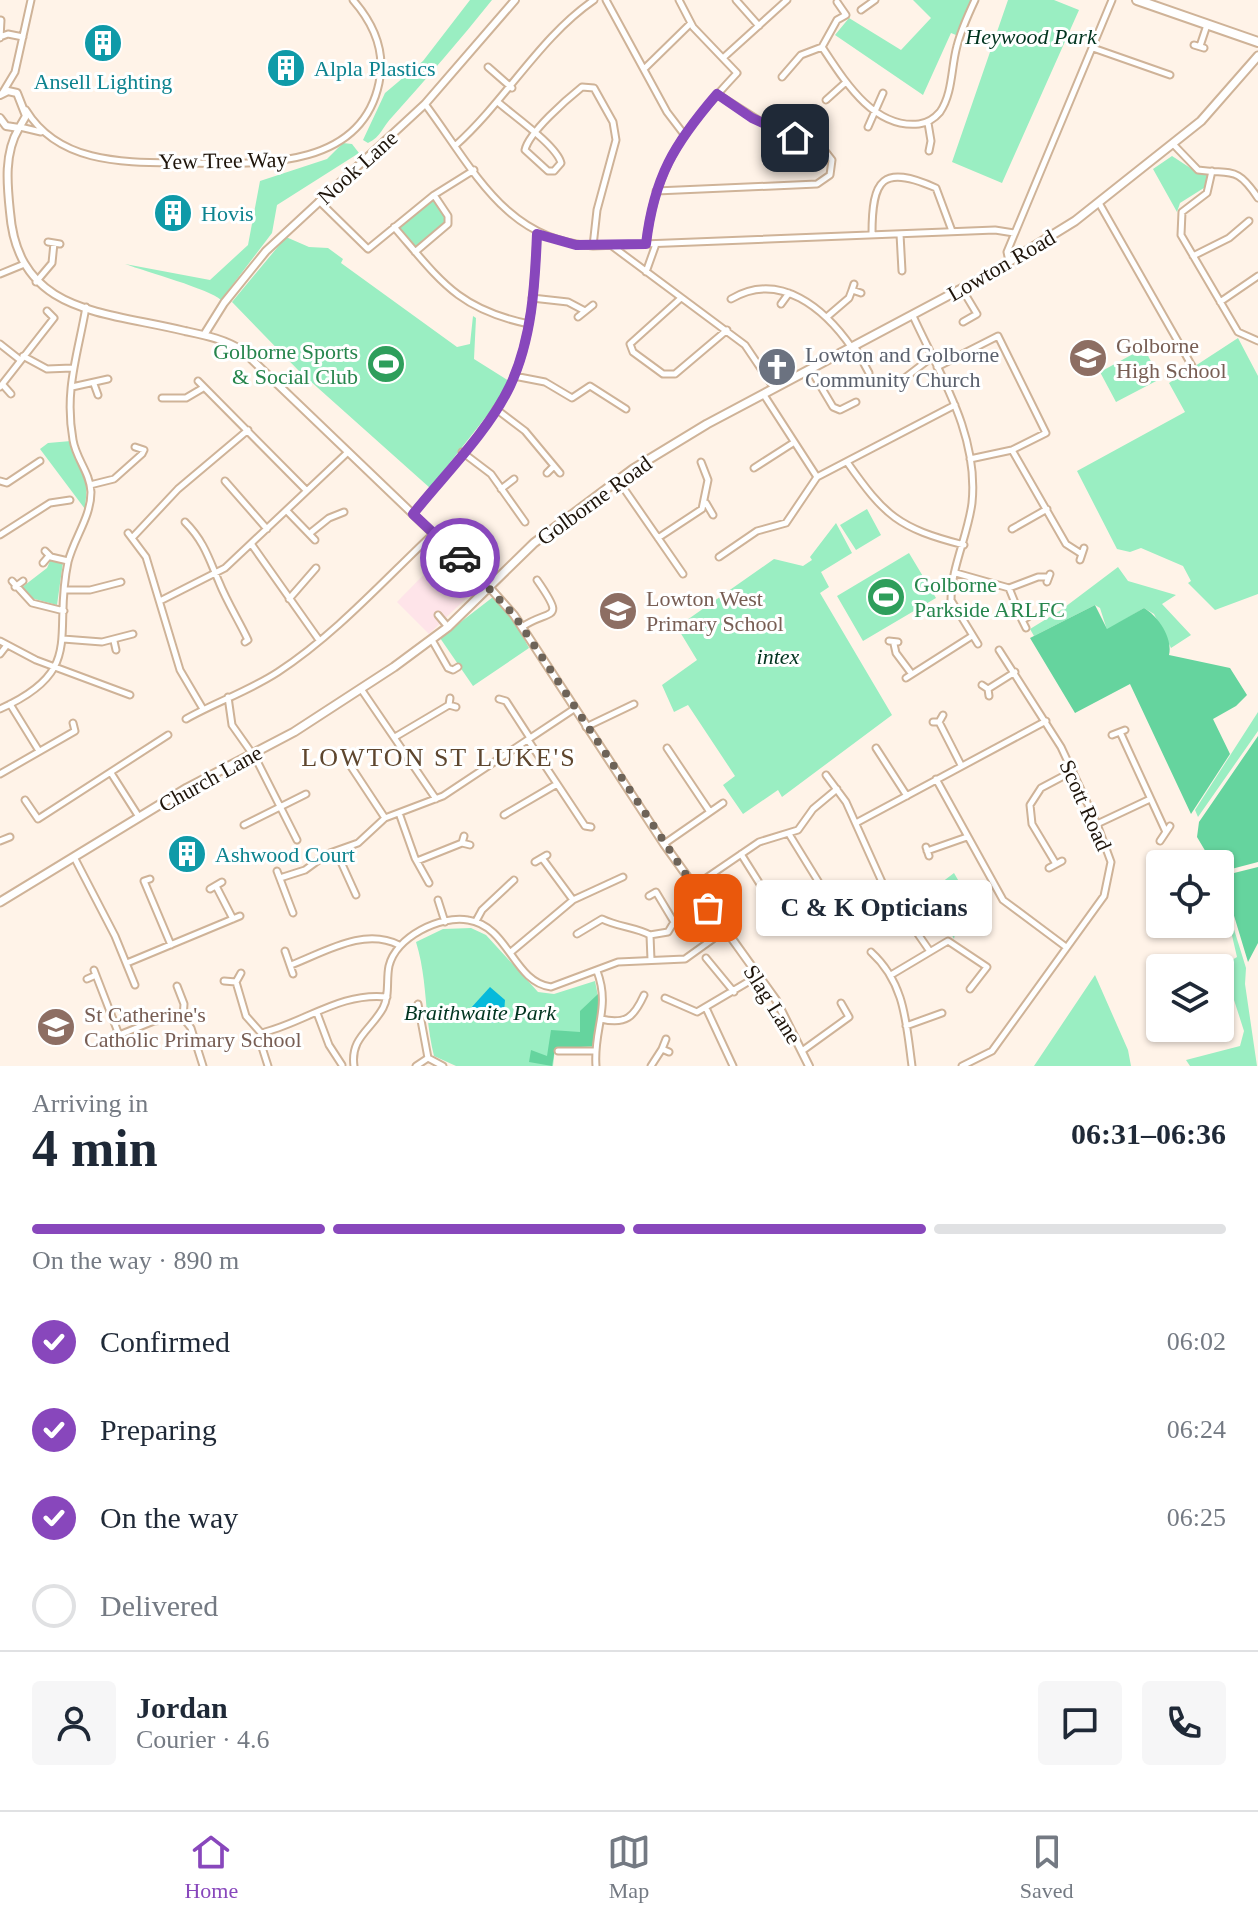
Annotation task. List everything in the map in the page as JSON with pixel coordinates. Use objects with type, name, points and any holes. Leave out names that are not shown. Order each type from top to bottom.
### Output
[{"type":"main road","points":[[1137,0],[1158,4],[1258,42]]},
{"type":"main road","name":"Lowton Road","points":[[707,424],[962,289],[1099,203],[1173,144],[1221,100],[1258,56]]},
{"type":"main road","name":"Golborne Road","points":[[490,588],[534,543],[618,479],[707,424]]},
{"type":"main road","name":"Church Lane","points":[[0,902],[139,817],[361,689],[432,640],[490,588]]},
{"type":"street","points":[[10,145],[25,120],[15,72],[31,0]]},
{"type":"street","name":"Yew Tree Way","points":[[19,127],[42,132],[66,147],[114,161],[272,164],[320,151],[360,122],[378,90],[381,59],[376,33],[353,0]]},
{"type":"street","name":"Nook Lane","points":[[204,335],[224,303],[266,251],[425,104],[515,0]]},
{"type":"street","points":[[456,145],[499,103],[556,32],[594,0]]},
{"type":"street","points":[[606,0],[667,112],[683,133]]},
{"type":"street","points":[[646,244],[656,191],[671,153],[683,133],[737,73],[691,23],[679,0]]},
{"type":"street","points":[[736,0],[759,26]]},
{"type":"street","points":[[723,58],[787,0]]},
{"type":"street","points":[[861,10],[875,0]]},
{"type":"street","points":[[822,47],[846,82],[875,113],[910,125],[928,123],[939,112],[949,91],[955,50],[975,0]]},
{"type":"street","points":[[1009,262],[1007,252],[1014,233],[1112,0]]},
{"type":"street","points":[[782,77],[801,55],[822,47],[837,20],[846,15],[837,2]]},
{"type":"street","points":[[1,20],[0,38],[8,34],[23,37]]},
{"type":"street","points":[[644,69],[691,23]]},
{"type":"street","points":[[1199,46],[1208,24]]},
{"type":"street","points":[[1093,48],[1170,75]]},
{"type":"street","points":[[488,67],[512,88]]},
{"type":"street","points":[[1,94],[15,72]]},
{"type":"street","points":[[826,100],[846,82]]},
{"type":"street","points":[[499,103],[535,134],[560,157],[561,163],[554,171],[548,171],[525,150],[535,134],[582,87],[594,88],[613,122],[615,147],[597,210],[593,246]]},
{"type":"street","points":[[1,94],[17,93]]},
{"type":"street","points":[[868,127],[883,93]]},
{"type":"street","points":[[656,191],[817,184],[830,175],[832,160],[825,151],[771,128],[717,94]]},
{"type":"street","points":[[425,104],[508,213],[537,234],[567,244],[656,244],[952,231],[1014,233]]},
{"type":"street","name":"Yew Tree Way","points":[[25,109],[42,132]]},
{"type":"street","points":[[2,122],[19,127]]},
{"type":"street","points":[[2,122],[10,145],[11,232],[22,265],[36,282],[52,263],[54,243]]},
{"type":"street","points":[[928,123],[929,151]]},
{"type":"street","points":[[1173,144],[1192,166],[1239,174],[1258,198]]},
{"type":"street","points":[[319,201],[364,249],[434,195],[474,170]]},
{"type":"street","points":[[1212,171],[1209,189],[1188,204],[1179,220],[1181,235],[1238,332],[1258,341]]},
{"type":"street","points":[[872,235],[873,209],[880,185],[885,178],[895,176],[936,188],[952,231]]},
{"type":"street","points":[[415,252],[448,224],[448,216],[434,195]]},
{"type":"street","points":[[1099,203],[1192,366]]},
{"type":"street","points":[[1193,256],[1240,230],[1249,221]]},
{"type":"street","points":[[394,227],[445,285],[473,307],[529,324]]},
{"type":"street","points":[[1240,230],[1248,237]]},
{"type":"street","points":[[413,514],[496,409],[514,376],[529,324],[537,234]]},
{"type":"street","points":[[900,234],[902,271]]},
{"type":"street","points":[[646,272],[656,244]]},
{"type":"street","points":[[610,245],[750,350],[774,389]]},
{"type":"street","points":[[0,274],[22,265]]},
{"type":"street","points":[[1220,302],[1258,276]]},
{"type":"street","name":"Slag Lane","points":[[36,282],[51,295],[204,335],[243,351],[490,588],[522,627],[693,887],[785,1014],[809,1066]]},
{"type":"street","points":[[828,316],[853,287],[861,293]]},
{"type":"street","points":[[962,289],[977,314],[963,322]]},
{"type":"street","points":[[731,299],[758,290],[789,293],[828,316],[869,373]]},
{"type":"street","points":[[781,304],[789,293]]},
{"type":"street","points":[[532,298],[568,302],[585,311]]},
{"type":"street","points":[[681,298],[630,344],[633,352],[663,374],[675,374],[727,330]]},
{"type":"street","points":[[578,317],[593,305]]},
{"type":"street","points":[[0,709],[45,682],[56,667],[63,639],[68,561],[87,513],[90,485],[73,440],[72,368],[86,306]]},
{"type":"street","points":[[11,394],[2,386],[21,357],[57,315],[47,311]]},
{"type":"street","points":[[913,316],[955,405],[970,459],[973,492],[952,604],[978,644]]},
{"type":"street","points":[[937,367],[998,336],[1046,433],[1012,450],[970,459]]},
{"type":"street","points":[[0,344],[42,367],[72,368]]},
{"type":"street","points":[[897,384],[932,357]]},
{"type":"street","points":[[811,370],[833,407],[840,410],[856,402]]},
{"type":"street","points":[[514,376],[540,380],[572,398],[590,386],[626,409]]},
{"type":"street","points":[[72,387],[108,379]]},
{"type":"street","points":[[198,381],[203,388],[211,390],[307,490]]},
{"type":"street","points":[[94,384],[98,395]]},
{"type":"street","points":[[162,398],[186,398],[203,388]]},
{"type":"street","points":[[764,395],[817,477]]},
{"type":"street","points":[[719,557],[757,531],[786,523],[817,477],[955,405]]},
{"type":"street","points":[[496,409],[525,431],[560,473]]},
{"type":"street","points":[[203,709],[180,670],[146,557],[130,535],[178,489],[248,430]]},
{"type":"street","points":[[754,468],[794,443]]},
{"type":"street","points":[[90,485],[114,479],[145,448],[135,447]]},
{"type":"street","points":[[1012,450],[1069,548],[1081,554]]},
{"type":"street","points":[[160,601],[216,572],[252,545],[348,452]]},
{"type":"street","points":[[462,452],[491,474],[525,522]]},
{"type":"street","points":[[0,481],[7,483],[40,461]]},
{"type":"street","points":[[701,462],[707,473],[706,502],[713,515]]},
{"type":"street","points":[[847,462],[876,503],[894,519],[919,532],[964,545]]},
{"type":"street","points":[[547,473],[554,466]]},
{"type":"street","points":[[501,489],[514,479]]},
{"type":"street","points":[[618,479],[683,574]]},
{"type":"street","points":[[225,481],[267,529]]},
{"type":"street","points":[[0,535],[50,503],[70,500]]},
{"type":"street","points":[[658,538],[693,518],[706,502]]},
{"type":"street","points":[[1012,529],[1047,509]]},
{"type":"street","points":[[287,511],[315,540]]},
{"type":"street","points":[[309,534],[323,521],[344,512]]},
{"type":"street","points":[[185,522],[200,537],[248,640]]},
{"type":"street","points":[[186,719],[277,672],[319,640],[434,533]]},
{"type":"street","points":[[252,545],[319,640]]},
{"type":"street","points":[[43,563],[47,553],[68,561]]},
{"type":"street","points":[[289,599],[308,571],[316,568]]},
{"type":"street","points":[[956,573],[1009,588],[1038,577],[1048,578]]},
{"type":"street","points":[[522,627],[549,618],[553,612],[553,605],[537,580]]},
{"type":"street","points":[[23,581],[13,584],[39,607],[64,611]]},
{"type":"street","points":[[65,590],[121,582]]},
{"type":"street","points":[[100,587],[102,596]]},
{"type":"street","points":[[1009,588],[1025,619],[1026,628]]},
{"type":"street","points":[[438,615],[448,627]]},
{"type":"street","points":[[63,639],[114,641],[133,634]]},
{"type":"street","points":[[906,678],[972,636]]},
{"type":"street","points":[[432,640],[448,668],[457,670]]},
{"type":"street","points":[[0,641],[56,667],[130,695]]},
{"type":"street","points":[[114,641],[116,650]]},
{"type":"street","points":[[894,642],[896,653],[912,673]]},
{"type":"street","points":[[0,654],[7,645]]},
{"type":"street","name":"Scott Road","points":[[962,1066],[992,1051],[1109,883],[1111,862],[1073,771],[1046,721],[999,650]]},
{"type":"street","points":[[987,690],[1015,672]]},
{"type":"street","points":[[361,689],[436,799]]},
{"type":"street","points":[[228,697],[232,725],[252,754],[297,840]]},
{"type":"street","points":[[395,737],[452,706],[450,698]]},
{"type":"street","points":[[499,699],[506,701],[585,826],[591,827]]},
{"type":"street","points":[[10,704],[39,751]]},
{"type":"street","points":[[586,727],[634,704]]},
{"type":"street","points":[[293,913],[279,874],[305,870],[363,839],[385,818],[436,799],[574,709]]},
{"type":"street","points":[[943,715],[936,722],[961,765]]},
{"type":"street","points":[[856,823],[1046,721]]},
{"type":"street","points":[[0,774],[78,730],[73,723]]},
{"type":"street","points":[[1112,735],[1122,731],[1148,800],[1168,829],[1160,841]]},
{"type":"street","points":[[25,800],[38,819],[165,739]]},
{"type":"street","points":[[667,747],[710,812]]},
{"type":"street","points":[[876,748],[907,796]]},
{"type":"street","points":[[348,763],[385,818]]},
{"type":"street","points":[[1049,868],[1059,863],[1032,824],[1030,805],[1041,788],[1073,771]]},
{"type":"street","points":[[111,773],[139,817]]},
{"type":"street","points":[[826,775],[856,823],[882,882],[929,950]]},
{"type":"street","points":[[936,779],[1003,900],[1066,947]]},
{"type":"street","points":[[504,815],[557,784]]},
{"type":"street","points":[[693,887],[759,842],[789,834],[837,789]]},
{"type":"street","points":[[244,825],[306,794]]},
{"type":"street","points":[[1097,824],[1148,800]]},
{"type":"street","points":[[664,844],[723,803]]},
{"type":"street","points":[[399,813],[429,883]]},
{"type":"street","points":[[789,834],[834,907],[843,908],[882,882]]},
{"type":"street","points":[[0,841],[10,837]]},
{"type":"street","points":[[927,851],[967,837]]},
{"type":"street","points":[[417,861],[463,839],[470,845]]},
{"type":"street","points":[[336,851],[356,895]]},
{"type":"street","points":[[741,854],[784,919],[774,925]]},
{"type":"street","points":[[74,857],[135,985]]},
{"type":"street","points":[[541,859],[573,900]]},
{"type":"street","points":[[611,873],[613,880]]},
{"type":"street","points":[[511,952],[573,900],[623,877]]},
{"type":"street","points":[[150,879],[144,881],[171,945]]},
{"type":"street","points":[[476,921],[482,910],[514,880]]},
{"type":"street","points":[[127,963],[237,918],[216,886]]},
{"type":"street","points":[[577,934],[587,931],[602,919],[650,935],[668,932],[674,922],[655,890],[649,896]]},
{"type":"street","points":[[438,900],[444,907],[445,922]]},
{"type":"street","points":[[354,1066],[357,1041],[382,1010],[387,997],[388,969],[399,945],[416,933],[445,922],[476,921],[496,933],[532,979],[545,987],[556,987],[618,962],[685,959],[724,931]]},
{"type":"street","points":[[650,935],[651,960]]},
{"type":"street","points":[[291,965],[366,938],[384,938],[399,945]]},
{"type":"street","points":[[891,975],[929,950],[951,941],[987,967],[970,989]]},
{"type":"street","points":[[285,951],[293,974]]},
{"type":"street","points":[[871,952],[891,975],[903,1001],[912,1066]]},
{"type":"street","points":[[706,958],[711,970],[734,992]]},
{"type":"street","points":[[596,1066],[595,1051],[604,995],[597,971]]},
{"type":"street","points":[[87,979],[95,973],[120,1037],[154,1021],[183,1018]]},
{"type":"street","points":[[241,973],[236,982],[246,1016],[262,1034]]},
{"type":"street","points":[[665,998],[673,998],[692,1012],[706,1008],[758,976]]},
{"type":"street","points":[[224,981],[236,982]]},
{"type":"street","points":[[177,986],[184,1004],[183,1018],[191,1028],[203,1066]]},
{"type":"street","points":[[262,1034],[287,1027],[359,995],[387,997]]},
{"type":"street","points":[[601,1019],[627,1020],[641,997]]},
{"type":"street","points":[[802,1051],[849,1017],[841,1003]]},
{"type":"street","points":[[418,1004],[428,1058]]},
{"type":"street","points":[[706,1008],[733,1066]]},
{"type":"street","points":[[317,1012],[329,1045],[342,1065]]},
{"type":"street","points":[[906,1026],[942,1013]]},
{"type":"street","points":[[262,1034],[260,1041],[267,1066]]},
{"type":"street","points":[[651,1066],[666,1039]]},
{"type":"street","points":[[558,1051],[570,1048],[595,1051]]},
{"type":"street","points":[[662,1049],[669,1052]]},
{"type":"street","points":[[416,1066],[428,1058]]},
{"type":"street","points":[[428,1058],[443,1066]]},
{"type":"shaded area","points":[[446,552],[480,585],[429,634],[397,602]]},
{"type":"green space","points":[[470,0],[492,0],[379,134],[368,143],[363,140],[385,93],[423,61]]},
{"type":"green space","points":[[913,0],[972,0],[956,35],[951,33],[923,95],[835,35],[849,18],[901,50],[931,18]]},
{"type":"green space","name":"Heywood Park","points":[[1008,0],[1054,0],[1079,10],[1002,183],[952,162]]},
{"type":"green space","points":[[343,143],[352,144],[359,153],[277,205],[272,233],[221,300],[191,286],[125,264],[210,280],[248,245],[260,181],[327,159]]},
{"type":"green space","points":[[1172,156],[1195,171],[1207,174],[1207,186],[1180,203],[1177,212],[1153,169]]},
{"type":"green space","points":[[431,201],[436,202],[447,217],[446,223],[418,247],[413,246],[400,230],[401,224]]},
{"type":"green space","name":"Golborne Sports & Social Club","points":[[286,237],[309,247],[328,248],[343,259],[341,263],[457,347],[470,344],[473,316],[476,318],[474,359],[509,381],[496,404],[430,488],[299,371],[232,302]]},
{"type":"green space","points":[[1238,338],[1258,376],[1258,594],[1215,610],[1188,583],[1191,581],[1183,566],[1141,548],[1130,552],[1117,549],[1077,471],[1185,412],[1169,383]]},
{"type":"green space","points":[[1144,348],[1160,379],[1116,402],[1100,372]]},
{"type":"green space","points":[[71,441],[87,485],[85,509],[40,449],[48,443]]},
{"type":"green space","points":[[867,509],[881,535],[856,550],[840,525]]},
{"type":"green space","name":"intex","points":[[836,523],[852,553],[821,572],[829,587],[820,593],[892,715],[782,797],[778,790],[743,814],[723,785],[735,776],[688,705],[674,712],[662,685],[697,660],[677,627],[774,559],[803,566],[812,560],[810,557]]},
{"type":"green space","name":"Golborne Parkside ARLFC","points":[[909,553],[936,598],[863,641],[837,596]]},
{"type":"green space","points":[[51,559],[63,562],[57,605],[31,598],[21,588],[47,568]]},
{"type":"green space","points":[[1118,567],[1128,581],[1176,595],[1162,604],[1191,635],[1171,648],[1154,614],[1144,608],[1107,630],[1100,608],[1095,605],[1034,636],[1030,629]]},
{"type":"green space","points":[[493,597],[512,616],[529,648],[473,686],[440,638]]},
{"type":"green space","points":[[1095,605],[1107,629],[1144,608],[1163,628],[1169,642],[1169,655],[1230,668],[1247,695],[1236,706],[1213,719],[1230,754],[1191,814],[1130,684],[1075,713],[1030,638]]},
{"type":"green space","points":[[1258,712],[1258,731],[1198,817],[1195,810]]},
{"type":"green space","points":[[1258,736],[1258,862],[1234,868],[1234,850],[1205,850],[1197,837],[1199,822]]},
{"type":"green space","points":[[1258,867],[1258,943],[1248,962],[1234,916],[1234,873]]},
{"type":"green space","points":[[954,873],[972,904],[956,928],[954,939],[929,892]]},
{"type":"green space","name":"Braithwaite Park","points":[[471,928],[486,935],[538,992],[554,994],[595,981],[601,1012],[594,1047],[555,1048],[553,1066],[456,1066],[434,1056],[416,942],[443,929]]},
{"type":"green space","points":[[1234,929],[1246,968],[1245,984],[1257,1066],[1190,1066],[1186,1060],[1240,1046],[1244,1031],[1234,1000],[1234,959],[1237,957]]},
{"type":"green space","points":[[1095,975],[1128,1050],[1131,1066],[1034,1066]]},
{"type":"green space","points":[[598,994],[600,1012],[593,1046],[555,1049],[552,1066],[529,1062],[531,1050],[547,1056],[551,1030],[580,1032],[580,1011]]},
{"type":"water","points":[[490,987],[505,1000],[504,1013],[493,1023],[470,1009]]},
{"type":"way so far","points":[[460,558],[514,615],[708,908]]},
{"type":"place","name":"Ansell Lighting","points":[[103,43]]},
{"type":"place","name":"Alpla Plastics","points":[[286,68]]},
{"type":"place","name":"Hovis","points":[[173,213]]},
{"type":"place","name":"Golborne High School","points":[[1088,358]]},
{"type":"place","name":"Golborne Sports & Social Club","points":[[386,364]]},
{"type":"place","name":"Lowton and Golborne Community Church","points":[[777,367]]},
{"type":"place","name":"Golborne Parkside ARLFC","points":[[886,597]]},
{"type":"place","name":"Lowton West Primary School","points":[[618,611]]},
{"type":"place","name":"Ashwood Court","points":[[187,854]]},
{"type":"place","name":"C & K Opticians","points":[[708,908]]},
{"type":"place","name":"St Catherine's Catholic Primary School","points":[[56,1027]]},
{"type":"district","name":"LOWTON ST LUKE'S","points":[[439,757]]},
{"type":"route","points":[[460,558],[413,514],[496,409],[514,376],[527,338],[537,234],[576,245],[646,244],[653,199],[671,153],[717,94],[752,118],[795,138]]}]
